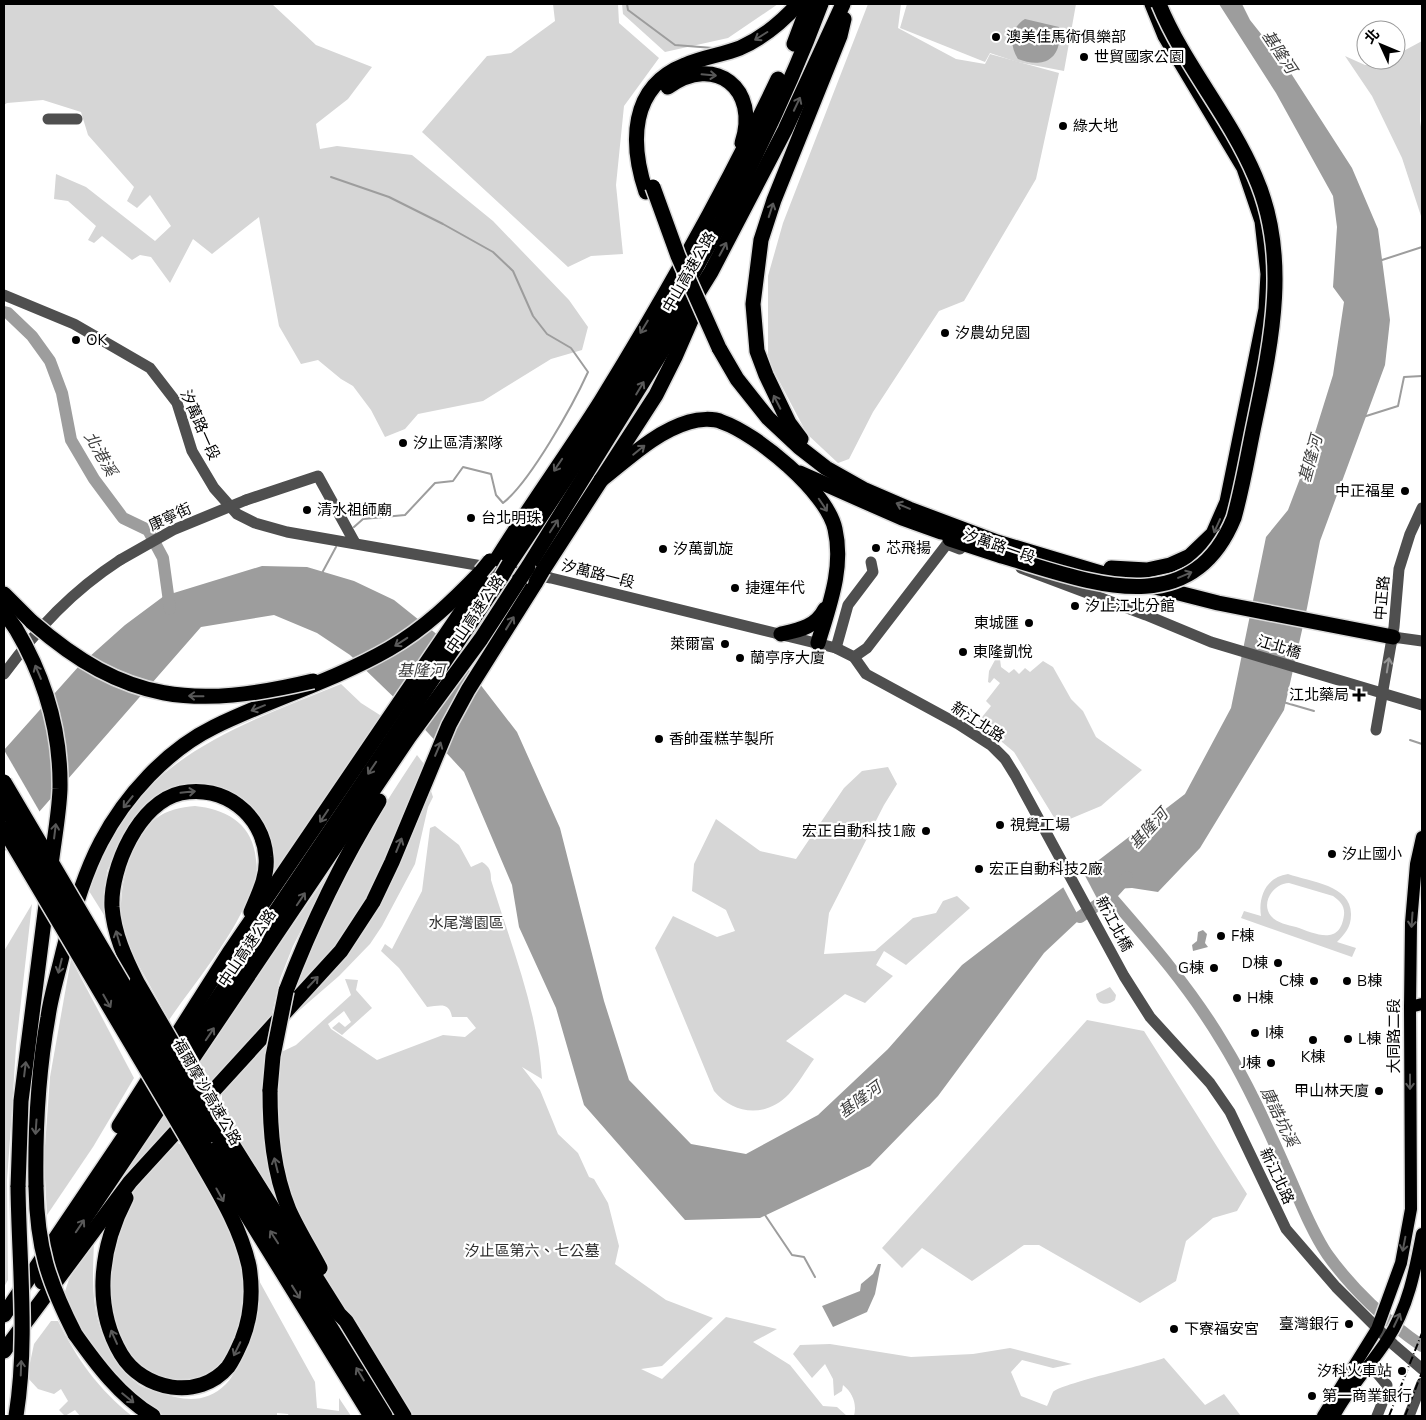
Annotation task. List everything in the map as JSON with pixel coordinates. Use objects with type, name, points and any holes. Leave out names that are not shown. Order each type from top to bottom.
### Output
[{"type":"highway","points":[[798,4],[764,34],[740,48],[685,64],[664,77],[654,86],[642,107],[635,135],[636,158],[678,256],[714,349],[768,418],[841,483],[873,507],[940,532],[950,539],[1071,564],[1218,603],[1393,637]]},
{"type":"highway","points":[[153,1416],[121,1391],[96,1365],[75,1334],[54,1294],[44,1262],[36,1218],[36,1126],[48,1016],[83,882],[100,842],[116,816],[144,782],[166,760],[190,741],[212,728],[335,676],[390,649],[440,612],[494,568],[510,536],[600,401],[655,309],[750,138],[778,79],[809,4]]},
{"type":"highway","name":"中山高速公路","points":[[4,1339],[404,731],[494,568],[600,429],[679,296],[736,192],[771,121],[821,4]]},
{"type":"highway","name":"中山高速公路","points":[[4,1314],[404,731],[481,638],[524,573],[711,272],[785,130],[843,4]]},
{"type":"highway","points":[[841,483],[798,436],[774,396],[758,351],[753,304],[761,240],[774,200],[840,36],[847,4]]},
{"type":"highway","points":[[1071,564],[1133,570],[1170,565],[1190,556],[1213,534],[1227,502],[1265,319],[1268,274],[1262,221],[1244,168],[1164,36],[1152,4]]},
{"type":"highway","points":[[791,468],[820,483],[841,483],[865,490],[1000,549],[1101,585],[1124,587],[1149,586],[1190,574],[1207,562],[1226,537],[1234,518],[1272,337],[1276,287],[1274,249],[1266,206],[1256,177],[1234,135],[1176,41],[1159,4]]},
{"type":"highway","points":[[649,190],[645,164],[646,120],[662,91],[683,77],[693,74],[720,76],[740,91],[745,106],[746,123],[743,140],[728,178]]},
{"type":"highway","points":[[4,1351],[130,1182],[341,951],[373,902],[449,725],[484,664],[539,576],[656,395],[675,357],[711,272]]},
{"type":"highway","points":[[601,480],[647,443],[670,429],[689,422],[720,421],[745,432],[791,468],[821,500],[835,527],[837,565],[831,599],[818,643]]},
{"type":"highway","points":[[4,594],[60,646],[114,678],[145,689],[184,696],[226,697],[262,693],[335,676]]},
{"type":"highway","points":[[781,634],[800,630],[817,621],[831,599]]},
{"type":"highway","points":[[4,612],[16,629],[46,692],[59,757],[60,791],[21,1101],[18,1187],[22,1347],[16,1416]]},
{"type":"highway","points":[[229,953],[404,731]]},
{"type":"highway","points":[[346,1320],[344,1312],[290,1210],[276,1167],[271,1145],[270,1090],[273,1056],[286,991],[302,948],[365,824],[404,731]]},
{"type":"highway","name":"福爾摩沙高速公路","points":[[4,782],[209,1141],[371,1416]]},
{"type":"highway","points":[[58,1236],[70,1206],[229,953],[251,912],[264,881],[266,858],[264,842],[250,816],[228,798],[214,793],[196,791],[179,793],[162,800],[147,813],[132,834],[114,883],[112,906],[115,930],[121,949],[137,982],[209,1141],[249,1266],[251,1299],[247,1326],[237,1351],[228,1367],[204,1383],[189,1388],[174,1389],[156,1384],[138,1373],[122,1355],[111,1330],[104,1299],[105,1251],[114,1222],[129,1192],[162,1147]]},
{"type":"highway","name":"福爾摩沙高速公路","points":[[4,805],[209,1141],[385,1416]]},
{"type":"highway","points":[[4,829],[209,1141],[346,1320],[404,1416]]},
{"type":"main road","name":"大同路二段","points":[[1377,1329],[1401,1263],[1412,1201],[1416,1005],[1412,923],[1416,864],[1422,837]]},
{"type":"main road","points":[[1334,1416],[1366,1367],[1388,1339],[1412,1288],[1422,1234]]},
{"type":"main road","points":[[1323,1416],[1377,1329]]},
{"type":"street","points":[[48,119],[77,119]]},
{"type":"street","name":"汐萬路一段","points":[[4,295],[74,324],[150,368],[177,403],[197,459],[214,488],[237,514],[255,523],[286,532],[552,578],[818,643],[854,656],[868,648],[947,544],[1026,570],[1217,644]]},
{"type":"street","name":"康寧街","points":[[4,674],[42,626],[75,592],[120,560],[173,530],[246,500],[318,476],[356,543]]},
{"type":"street","name":"中正路","points":[[1376,730],[1393,637],[1399,569],[1410,534],[1422,508]]},
{"type":"street","points":[[836,648],[848,605],[873,572],[871,562]]},
{"type":"street","points":[[1393,637],[1422,641]]},
{"type":"street","name":"江北橋","points":[[1217,644],[1384,694]]},
{"type":"street","name":"新江北路","points":[[854,656],[866,674],[958,724],[992,746],[1010,767],[1054,844]]},
{"type":"street","points":[[1384,694],[1422,705]]},
{"type":"street","name":"新江北橋","points":[[1054,844],[1124,976],[1150,1017]]},
{"type":"street","name":"新江北路","points":[[1150,1017],[1210,1083],[1230,1112],[1286,1229],[1336,1287],[1377,1329],[1422,1369]]},
{"type":"street","points":[[1366,1367],[1378,1373],[1387,1385],[1377,1416]]},
{"type":"street","points":[[1409,1416],[1422,1383]]},
{"type":"green space","points":[[4,4],[272,4],[316,45],[372,67],[348,99],[316,124],[320,149],[337,146],[412,155],[493,221],[569,300],[588,327],[582,350],[551,359],[483,401],[418,414],[405,429],[385,437],[371,410],[353,386],[341,379],[318,360],[301,364],[279,326],[259,217],[212,254],[193,239],[170,283],[151,257],[140,255],[132,260],[102,236],[94,243],[88,240],[96,226],[68,201],[54,199],[56,174],[86,187],[155,241],[171,226],[150,195],[137,208],[127,201],[134,187],[88,135],[81,112],[43,100],[7,103],[4,105]]},
{"type":"green space","points":[[553,4],[618,4],[619,23],[659,58],[624,106],[616,185],[623,254],[591,256],[568,267],[422,132],[487,56],[511,53],[555,21]]},
{"type":"green space","points":[[622,4],[778,4],[728,38],[665,52],[623,14]]},
{"type":"green space","points":[[868,4],[901,4],[898,28],[956,59],[985,64],[990,54],[1059,73],[1036,179],[964,301],[939,311],[873,412],[849,459],[838,463],[807,434],[768,360],[768,276],[783,223]]},
{"type":"green space","name":"澳美佳馬術俱樂部","points":[[907,4],[1076,4],[1064,71],[1017,62],[990,53],[985,62],[900,28]]},
{"type":"green space","points":[[1422,41],[1420,121],[1422,133],[1421,216],[1402,158],[1372,96],[1345,56],[1356,61],[1356,70],[1406,70],[1406,50]]},
{"type":"green space","points":[[1000,659],[1001,667],[1009,673],[1014,669],[1019,674],[1025,668],[1030,672],[1043,661],[1053,667],[1071,699],[1083,711],[1096,737],[1142,770],[1101,806],[1058,824],[1014,752],[978,722],[991,706],[986,701],[1000,683],[994,678],[990,683],[988,682],[989,671],[995,660]]},
{"type":"green space","points":[[341,684],[361,703],[383,717],[267,887],[259,819],[179,787],[123,838],[107,871],[104,915],[89,891],[106,847],[128,811],[155,781],[187,756],[222,736],[260,717]]},
{"type":"green space","points":[[417,755],[424,764],[375,883],[349,927],[334,947],[294,989],[318,928],[348,868],[381,810]]},
{"type":"green space","points":[[888,767],[897,784],[884,805],[829,913],[824,954],[875,951],[913,918],[936,913],[943,901],[957,896],[970,908],[906,965],[884,951],[876,965],[893,976],[865,1003],[845,994],[786,1041],[814,1059],[789,1094],[780,1102],[760,1110],[740,1109],[731,1105],[714,1091],[655,948],[673,916],[717,937],[735,931],[726,910],[692,891],[694,864],[716,819],[760,851],[796,859],[844,788],[862,771]]},
{"type":"green space","points":[[430,788],[433,797],[428,807],[415,864],[382,926],[370,944],[339,976],[287,1021],[273,1056],[296,1045],[351,995],[345,979],[358,980],[356,990],[372,1008],[342,1035],[332,1028],[339,1022],[345,1027],[351,1022],[344,1011],[328,1024],[331,1029],[377,1060],[443,1035],[465,1037],[476,1028],[467,1017],[452,1017],[451,1012],[446,1007],[427,1007],[399,968],[381,951],[385,944],[392,949],[422,891],[430,828],[435,826],[459,845],[471,867],[482,862],[490,869],[491,880],[529,1003],[535,1028],[542,1079],[522,1067],[540,1090],[558,1134],[578,1153],[589,1177],[594,1179],[608,1203],[619,1246],[615,1264],[666,1300],[713,1318],[662,1366],[641,1369],[662,1379],[726,1317],[777,1329],[753,1342],[790,1365],[823,1406],[837,1407],[847,1416],[411,1416],[357,1322],[341,1312],[222,1128],[222,1093],[178,1143],[196,1153],[246,1257],[315,1382],[317,1408],[339,1411],[339,1398],[351,1416],[289,1416],[288,1414],[277,1413],[277,1416],[159,1416],[142,1402],[101,1360],[74,1313],[63,1298],[69,1279],[94,1240],[93,1290],[96,1314],[107,1344],[118,1363],[128,1375],[145,1388],[185,1399],[202,1398],[210,1395],[226,1384],[232,1376],[243,1350],[237,1351],[205,1383],[192,1378],[189,1388],[173,1389],[122,1355],[103,1276],[129,1193],[341,951]]},
{"type":"green space","points":[[195,806],[216,810],[234,819],[241,825],[248,833],[252,842],[257,873],[249,896],[230,933],[169,1020],[126,943],[122,925],[122,892],[130,858],[145,829],[164,813],[179,808]]},
{"type":"green space","points":[[335,864],[293,946],[280,979],[270,1023],[108,1199],[159,1119]]},
{"type":"green space","points":[[1288,874],[1328,886],[1345,897],[1350,905],[1351,919],[1347,930],[1337,942],[1356,948],[1352,957],[1241,918],[1244,911],[1261,916],[1262,895],[1269,884],[1280,876]],"holes":[[[1289,883],[1333,896],[1342,904],[1344,915],[1342,925],[1338,931],[1332,934],[1319,934],[1283,923],[1273,918],[1268,911],[1267,905],[1270,895],[1278,886],[1283,884]]]},
{"type":"green space","points":[[32,904],[16,1046],[7,1180],[8,1280],[4,1287],[4,951]]},
{"type":"green space","points":[[71,959],[134,1078],[93,1147],[47,1215],[44,1160],[50,1077]]},
{"type":"green space","points":[[1110,987],[1116,995],[1115,1000],[1107,1004],[1101,1003],[1096,994]]},
{"type":"green space","points":[[1087,1020],[1144,1031],[1247,1194],[1237,1211],[1213,1218],[1186,1241],[1176,1281],[1140,1303],[1039,1245],[1024,1245],[972,1281],[922,1248],[902,1268],[882,1248]]},
{"type":"green space","points":[[51,1321],[58,1321],[89,1373],[132,1416],[80,1416],[75,1410],[65,1416],[59,1410],[68,1401],[61,1389],[54,1394],[38,1389],[27,1377],[34,1344]]},
{"type":"green space","points":[[830,1344],[911,1357],[973,1354],[1010,1348],[1072,1364],[1053,1368],[1022,1360],[1011,1372],[1021,1396],[1047,1406],[1053,1392],[1071,1384],[1164,1358],[1205,1405],[1224,1394],[1241,1416],[854,1416],[855,1407],[852,1395],[843,1385],[842,1391],[834,1396],[833,1379],[825,1364],[812,1378],[793,1354],[800,1345]]},
{"type":"water","name":"基隆河","points":[[1219,4],[1242,4],[1250,20],[1285,64],[1352,168],[1378,229],[1390,320],[1385,365],[1320,541],[1284,710],[1200,848],[1158,892],[1132,888],[1112,889],[1044,953],[938,1096],[870,1166],[760,1218],[685,1220],[584,1105],[556,1008],[519,927],[512,885],[464,772],[406,709],[350,655],[317,633],[274,615],[201,627],[4,852],[4,750],[79,666],[125,625],[164,596],[262,566],[307,567],[354,581],[394,600],[449,644],[517,732],[560,828],[604,1001],[629,1080],[691,1144],[746,1154],[818,1115],[888,1049],[962,965],[1185,794],[1231,708],[1266,537],[1288,510],[1304,468],[1333,375],[1344,302],[1333,287],[1337,227],[1333,196],[1276,93]]},
{"type":"water","points":[[1025,19],[1059,27],[1060,33],[1057,50],[1049,60],[1031,63],[1018,59],[1015,54],[1012,37],[1016,27]]},
{"type":"water","points":[[1203,930],[1207,934],[1205,943],[1208,947],[1193,951],[1192,945],[1197,941],[1198,932]]},
{"type":"water","points":[[878,1264],[881,1264],[875,1294],[867,1312],[833,1327],[822,1306],[860,1291],[861,1284],[873,1274]]},
{"type":"pier","points":[[4,750],[41,814],[15,843],[4,824]]},
{"type":"pier","points":[[1082,870],[1100,904],[1081,921],[1062,885]]},
{"type":"waterway","points":[[627,4],[628,10],[675,45],[713,48]]},
{"type":"waterway","points":[[331,177],[389,197],[493,252],[513,271],[533,316],[547,334],[571,348],[588,372],[562,422],[538,461],[514,493],[503,503],[496,495],[491,474],[463,467],[453,481],[435,483],[405,515],[363,519],[354,527]]},
{"type":"waterway","points":[[1382,260],[1422,247]]},
{"type":"waterway","name":"北港溪","points":[[4,312],[8,313],[32,336],[50,361],[62,393],[71,440],[94,479],[123,518],[148,530],[163,558],[170,609]]},
{"type":"waterway","points":[[1363,417],[1398,406],[1404,377],[1422,376]]},
{"type":"waterway","points":[[322,573],[336,547]]},
{"type":"waterway","points":[[1283,702],[1314,711]]},
{"type":"waterway","points":[[1410,740],[1422,744]]},
{"type":"waterway","name":"基隆河","points":[[1080,917],[1110,896],[1127,877]]},
{"type":"waterway","name":"康誥坑溪","points":[[1110,896],[1184,985],[1211,1023],[1256,1103],[1309,1222],[1327,1254],[1347,1280],[1371,1304],[1422,1346]]},
{"type":"waterway","points":[[765,1215],[792,1255],[804,1257],[815,1277]]},
{"type":"railway","points":[[1389,1416],[1422,1333]]},
{"type":"railway","points":[[1405,1416],[1422,1372]]},
{"type":"place","name":"澳美佳馬術俱樂部","points":[[996,37]]},
{"type":"place","name":"世貿國家公園","points":[[1084,57]]},
{"type":"place","name":"綠大地","points":[[1063,126]]},
{"type":"place","name":"汐農幼兒園","points":[[945,333]]},
{"type":"place","name":"OK","points":[[76,340]]},
{"type":"place","name":"汐止區清潔隊","points":[[403,443]]},
{"type":"place","name":"中正福星","points":[[1405,491]]},
{"type":"place","name":"清水祖師廟","points":[[307,510]]},
{"type":"place","name":"台北明珠","points":[[471,518]]},
{"type":"place","name":"芯飛揚","points":[[876,548]]},
{"type":"place","name":"汐萬凱旋","points":[[663,549]]},
{"type":"place","name":"捷運年代","points":[[735,588]]},
{"type":"place","name":"汐止江北分館","points":[[1075,606]]},
{"type":"place","name":"東城匯","points":[[1029,623]]},
{"type":"place","name":"萊爾富","points":[[725,644]]},
{"type":"place","name":"東隆凱悅","points":[[963,652]]},
{"type":"place","name":"蘭亭序大廈","points":[[740,658]]},
{"type":"place","name":"江北藥局","points":[[1359,695]]},
{"type":"place","name":"香帥蛋糕芋製所","points":[[659,739]]},
{"type":"place","name":"視覺工場","points":[[1000,825]]},
{"type":"place","name":"宏正自動科技1廠","points":[[926,831]]},
{"type":"place","name":"汐止國小","points":[[1332,854]]},
{"type":"place","name":"宏正自動科技2廠","points":[[979,869]]},
{"type":"place","name":"F棟","points":[[1221,936]]},
{"type":"place","name":"D棟","points":[[1278,963]]},
{"type":"place","name":"G棟","points":[[1214,968]]},
{"type":"place","name":"C棟","points":[[1314,981]]},
{"type":"place","name":"B棟","points":[[1347,981]]},
{"type":"place","name":"H棟","points":[[1237,998]]},
{"type":"place","name":"I棟","points":[[1255,1033]]},
{"type":"place","name":"L棟","points":[[1348,1039]]},
{"type":"place","name":"K棟","points":[[1313,1040]]},
{"type":"place","name":"J棟","points":[[1271,1063]]},
{"type":"place","name":"甲山林天廈","points":[[1379,1091]]},
{"type":"place","name":"臺灣銀行","points":[[1349,1324]]},
{"type":"place","name":"下寮福安宮","points":[[1174,1329]]},
{"type":"place","name":"汐科火車站","points":[[1402,1371]]},
{"type":"place","name":"第一商業銀行","points":[[1312,1396]]},
{"type":"park label","name":"水尾灣園區","points":[[466,923]]},
{"type":"park label","name":"汐止區第六、七公墓","points":[[532,1251]]}]
